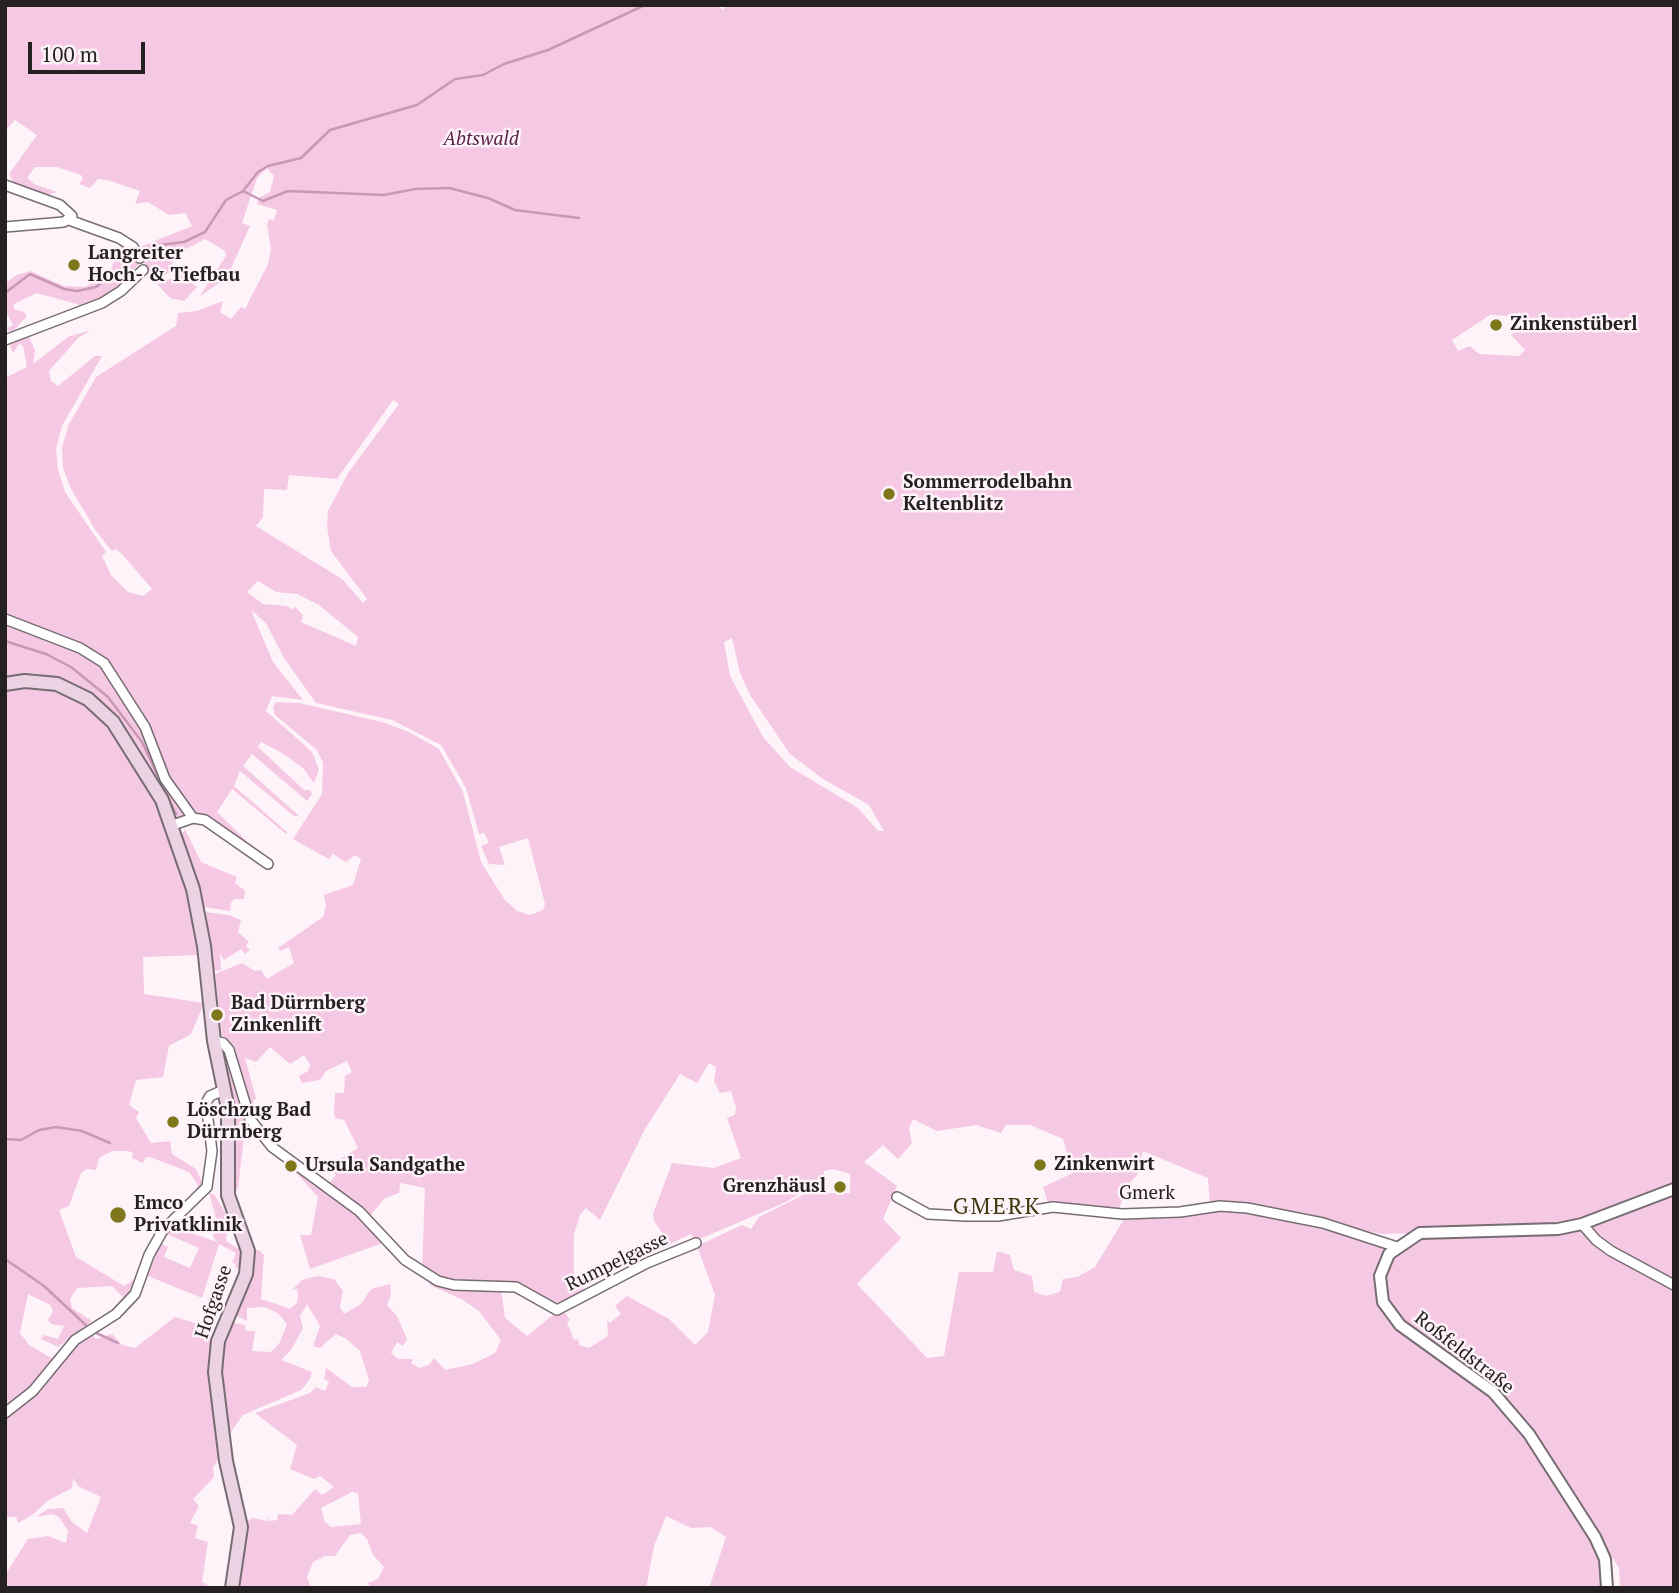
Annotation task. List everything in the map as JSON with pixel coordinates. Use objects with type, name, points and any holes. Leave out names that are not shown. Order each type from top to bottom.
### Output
[{"type":"main road","name":"Hofgasse","points":[[5,684],[25,681],[57,684],[73,691],[99,708],[128,742],[173,825],[200,918],[214,1041],[229,1124],[229,1195],[248,1251],[246,1274],[218,1341],[215,1372],[226,1461],[242,1527],[232,1588]]},
{"type":"street","points":[[5,185],[64,207],[71,215],[69,220]]},
{"type":"street","points":[[5,228],[69,220],[119,238],[139,256]]},
{"type":"street","points":[[5,340],[102,303],[121,291],[143,270]]},
{"type":"street","points":[[5,619],[80,648],[104,663],[145,727],[165,779],[194,818]]},
{"type":"street","points":[[173,825],[194,818],[211,823],[268,864]]},
{"type":"street","name":"Rumpelgasse","points":[[214,1041],[229,1050],[250,1119],[272,1147],[359,1211],[405,1260],[438,1281],[453,1285],[516,1287],[557,1310],[647,1263],[696,1243]]},
{"type":"street","points":[[5,1413],[33,1391],[75,1340],[116,1314],[135,1294],[146,1263],[163,1230],[207,1187],[212,1151],[206,1103],[210,1096],[224,1090]]},
{"type":"street","name":"Roßfeldstraße","points":[[1608,1588],[1605,1559],[1595,1537],[1529,1434],[1493,1392],[1400,1325],[1389,1314],[1380,1289],[1382,1266],[1397,1247],[1420,1233],[1537,1231],[1582,1224],[1674,1189]]},
{"type":"street","name":"Gmerk","points":[[897,1197],[928,1214],[965,1216],[998,1216],[1052,1208],[1122,1214],[1180,1212],[1220,1206],[1247,1208],[1323,1223],[1397,1247]]},
{"type":"street","points":[[1582,1224],[1596,1240],[1611,1251],[1674,1285]]},
{"type":"green space","name":"Abtswald","points":[[5,5],[716,5],[723,10],[727,5],[1674,5],[1674,1588],[1620,1588],[1619,1568],[1600,1537],[1607,1588],[709,1588],[726,1537],[710,1527],[691,1528],[666,1516],[654,1546],[646,1588],[371,1588],[368,1583],[378,1579],[384,1567],[373,1555],[367,1539],[361,1533],[350,1535],[335,1556],[325,1556],[313,1562],[307,1577],[311,1588],[237,1588],[246,1538],[245,1522],[253,1518],[267,1521],[268,1516],[269,1521],[277,1520],[278,1514],[292,1515],[315,1489],[322,1495],[334,1487],[320,1476],[314,1479],[290,1469],[297,1445],[255,1413],[310,1393],[316,1387],[325,1391],[329,1382],[324,1379],[326,1368],[352,1387],[366,1387],[369,1380],[360,1351],[345,1338],[336,1334],[320,1348],[313,1346],[320,1326],[307,1304],[300,1316],[303,1328],[291,1350],[281,1360],[312,1372],[310,1379],[301,1390],[243,1415],[228,1436],[220,1358],[230,1322],[245,1325],[246,1331],[255,1331],[252,1351],[271,1352],[279,1344],[287,1324],[279,1314],[265,1307],[247,1308],[247,1321],[237,1316],[252,1250],[259,1250],[264,1255],[261,1299],[290,1309],[297,1303],[298,1296],[297,1289],[292,1290],[302,1280],[317,1276],[334,1279],[343,1291],[340,1307],[344,1314],[361,1304],[371,1289],[390,1284],[391,1295],[387,1305],[397,1316],[407,1339],[403,1346],[397,1342],[391,1353],[398,1359],[413,1359],[411,1363],[419,1368],[429,1365],[434,1358],[445,1370],[473,1364],[495,1353],[501,1340],[479,1311],[463,1300],[430,1285],[426,1278],[501,1289],[505,1318],[527,1336],[554,1314],[565,1313],[570,1320],[567,1322],[574,1340],[578,1339],[579,1345],[589,1348],[608,1336],[607,1320],[610,1323],[621,1314],[615,1306],[627,1296],[669,1319],[695,1345],[708,1332],[715,1295],[697,1246],[742,1225],[751,1229],[759,1217],[823,1185],[824,1193],[850,1193],[850,1174],[833,1169],[824,1171],[823,1180],[786,1202],[695,1241],[691,1234],[670,1244],[654,1221],[653,1214],[672,1163],[714,1168],[741,1158],[727,1118],[735,1115],[736,1108],[731,1091],[720,1093],[714,1081],[716,1067],[709,1063],[697,1083],[680,1074],[645,1129],[600,1220],[586,1208],[580,1215],[574,1234],[574,1275],[577,1283],[587,1292],[559,1307],[518,1284],[461,1283],[422,1270],[425,1188],[400,1183],[399,1193],[385,1198],[369,1217],[328,1185],[336,1175],[326,1168],[358,1148],[344,1120],[335,1118],[334,1112],[335,1093],[344,1093],[345,1076],[352,1072],[347,1061],[326,1071],[320,1080],[302,1083],[299,1076],[308,1071],[310,1065],[304,1055],[290,1064],[270,1047],[256,1062],[245,1058],[256,1098],[249,1108],[234,1046],[222,1035],[215,974],[242,963],[255,971],[261,970],[267,979],[294,963],[289,947],[280,951],[278,948],[323,917],[326,906],[324,895],[353,885],[361,859],[355,855],[346,862],[333,854],[329,859],[293,839],[322,794],[323,763],[317,750],[275,715],[273,707],[276,702],[299,703],[382,722],[409,732],[439,749],[463,792],[481,862],[504,899],[517,911],[530,915],[543,910],[545,904],[528,838],[499,847],[505,865],[489,864],[481,846],[489,843],[484,833],[479,834],[466,788],[441,745],[392,720],[316,703],[284,658],[266,623],[251,610],[273,662],[303,700],[272,696],[266,711],[312,752],[319,770],[314,783],[303,768],[282,753],[261,742],[258,747],[304,790],[310,790],[312,794],[307,801],[252,754],[243,766],[299,816],[294,816],[240,771],[234,786],[287,832],[286,834],[232,789],[217,812],[262,856],[199,814],[176,791],[145,721],[115,672],[87,648],[5,615],[5,378],[27,367],[23,346],[19,344],[13,353],[9,343],[27,333],[35,350],[33,364],[68,337],[91,330],[78,338],[49,371],[51,381],[58,386],[95,356],[102,356],[62,426],[56,449],[58,470],[65,492],[106,552],[102,556],[111,575],[128,592],[143,596],[152,589],[122,554],[116,549],[112,551],[96,531],[71,489],[63,468],[62,448],[68,426],[96,377],[176,326],[178,313],[197,311],[223,301],[220,312],[231,319],[241,307],[245,309],[268,264],[271,249],[267,225],[269,219],[274,220],[277,210],[257,204],[259,198],[270,192],[274,176],[267,168],[257,178],[242,223],[250,226],[227,277],[199,297],[226,256],[225,251],[205,239],[174,255],[171,272],[156,278],[151,275],[137,248],[192,226],[185,213],[169,215],[148,202],[135,204],[140,191],[107,180],[98,179],[90,188],[79,184],[83,179],[81,175],[57,167],[35,167],[27,178],[34,184],[57,192],[46,195],[15,185],[9,174],[37,135],[15,120],[5,131]],"holes":[[[1520,312],[1525,324],[1511,335],[1525,350],[1519,356],[1479,354],[1470,346],[1458,351],[1452,340],[1490,315],[1513,316]],[[393,400],[399,404],[348,473],[328,511],[327,526],[331,551],[367,599],[363,603],[342,579],[256,526],[263,517],[264,489],[287,490],[289,475],[337,479]],[[258,581],[276,592],[297,594],[319,605],[358,637],[356,646],[301,622],[303,615],[295,607],[293,610],[287,606],[263,604],[247,592]],[[732,638],[740,673],[750,695],[790,754],[823,779],[869,805],[884,831],[878,831],[858,808],[790,767],[763,737],[730,676],[724,642]],[[913,1119],[937,1131],[976,1125],[1001,1133],[1006,1125],[1030,1125],[1063,1139],[1073,1173],[1043,1187],[1048,1203],[1119,1209],[1127,1186],[1137,1175],[1143,1151],[1208,1178],[1210,1204],[1260,1207],[1381,1234],[1417,1233],[1389,1254],[1380,1242],[1233,1210],[1164,1219],[1124,1219],[1095,1267],[1077,1277],[1063,1279],[1060,1292],[1046,1296],[1034,1292],[1032,1276],[1014,1270],[1010,1255],[997,1251],[993,1272],[959,1272],[944,1356],[927,1358],[857,1284],[901,1238],[883,1219],[897,1186],[864,1162],[883,1145],[898,1159],[912,1143],[909,1128]],[[352,1492],[358,1493],[361,1524],[331,1527],[325,1522],[321,1508]]]},
{"type":"green space","points":[[121,244],[131,249],[139,264],[111,294],[82,309],[77,304],[36,293],[14,304],[14,309],[27,316],[13,331],[8,331],[7,328],[13,325],[5,310],[5,283],[30,271],[64,286],[85,287],[104,277],[112,267]]},
{"type":"green space","points":[[181,275],[197,287],[184,301],[170,298],[157,284]]},
{"type":"green space","points":[[5,622],[88,655],[102,665],[124,695],[185,814],[183,817],[174,818],[154,774],[126,732],[66,682],[34,673],[5,676]]},
{"type":"green space","points":[[16,686],[53,689],[89,705],[107,722],[136,764],[162,816],[190,905],[200,955],[143,957],[144,994],[204,1003],[191,1034],[169,1046],[163,1077],[136,1080],[129,1105],[139,1112],[136,1118],[151,1143],[170,1141],[172,1154],[196,1169],[204,1186],[174,1212],[194,1193],[198,1185],[189,1172],[150,1157],[145,1158],[143,1163],[132,1158],[133,1153],[128,1151],[112,1151],[99,1158],[96,1170],[87,1169],[81,1173],[69,1206],[59,1210],[76,1257],[124,1286],[137,1278],[125,1299],[112,1286],[78,1288],[70,1300],[72,1308],[92,1321],[58,1347],[41,1339],[44,1335],[58,1339],[64,1326],[51,1324],[48,1320],[53,1311],[50,1305],[28,1294],[20,1333],[29,1345],[53,1359],[34,1384],[5,1406],[5,689]]},
{"type":"green space","points":[[185,829],[201,862],[237,877],[235,883],[245,891],[244,899],[234,899],[231,903],[230,911],[203,907],[182,834]]},
{"type":"green space","points":[[205,912],[229,915],[241,920],[238,932],[249,942],[246,946],[250,950],[245,954],[241,949],[224,960],[220,953],[221,970],[214,971]]},
{"type":"green space","points":[[223,1050],[246,1118],[238,1189],[233,1189]]},
{"type":"green space","points":[[290,1166],[354,1210],[383,1243],[310,1269],[300,1235],[311,1235],[318,1197]]},
{"type":"green space","points":[[209,1193],[214,1194],[229,1219],[226,1241],[242,1251],[243,1259],[242,1268],[235,1268],[236,1264],[232,1263],[236,1253],[219,1244],[202,1298],[148,1276],[160,1243],[168,1247],[164,1257],[190,1268],[199,1248],[167,1234],[172,1226],[217,1242],[213,1236],[217,1221]]},
{"type":"green space","points":[[175,1317],[202,1325],[213,1340],[210,1390],[219,1458],[213,1467],[214,1477],[193,1499],[199,1506],[190,1523],[198,1526],[195,1538],[208,1542],[202,1582],[213,1588],[5,1588],[5,1575],[28,1539],[48,1536],[66,1543],[68,1531],[59,1517],[52,1514],[36,1517],[48,1509],[63,1508],[72,1522],[87,1533],[101,1497],[78,1486],[73,1478],[72,1488],[49,1500],[32,1515],[18,1523],[16,1517],[5,1517],[5,1418],[41,1391],[71,1351],[92,1334],[96,1339],[112,1334],[122,1345],[135,1348]]},
{"type":"waterway","points":[[5,293],[30,274],[64,289],[77,291],[96,287],[152,246],[184,242],[205,232],[226,200],[243,191],[258,172],[268,166],[301,158],[330,130],[417,105],[455,79],[483,75],[504,64],[548,50],[645,5]]},
{"type":"waterway","points":[[243,191],[263,201],[288,191],[384,195],[415,189],[449,188],[488,198],[515,210],[579,218]]},
{"type":"waterway","points":[[5,641],[46,654],[71,667],[108,697],[142,742],[176,814]]},
{"type":"waterway","points":[[5,1139],[21,1140],[39,1130],[56,1127],[82,1131],[110,1143]]},
{"type":"waterway","points":[[5,1259],[44,1286],[89,1328]]},
{"type":"waterway","points":[[94,1332],[118,1343]]},
{"type":"place","name":"Langreiter Hoch- & Tiefbau","points":[[74,265]]},
{"type":"place","name":"Zinkenstüberl","points":[[1496,325]]},
{"type":"place","name":"Sommerrodelbahn Keltenblitz","points":[[889,494]]},
{"type":"place","name":"Bad Dürrnberg Zinkenlift","points":[[217,1015]]},
{"type":"place","name":"Löschzug Bad Dürrnberg","points":[[173,1122]]},
{"type":"place","name":"Zinkenwirt","points":[[1040,1165]]},
{"type":"place","name":"Ursula Sandgathe","points":[[291,1166]]},
{"type":"place","name":"Grenzhäusl","points":[[840,1187]]},
{"type":"place","name":"Emco Privatklinik","points":[[118,1215]]},
{"type":"district","name":"GMERK","points":[[997,1207]]}]
